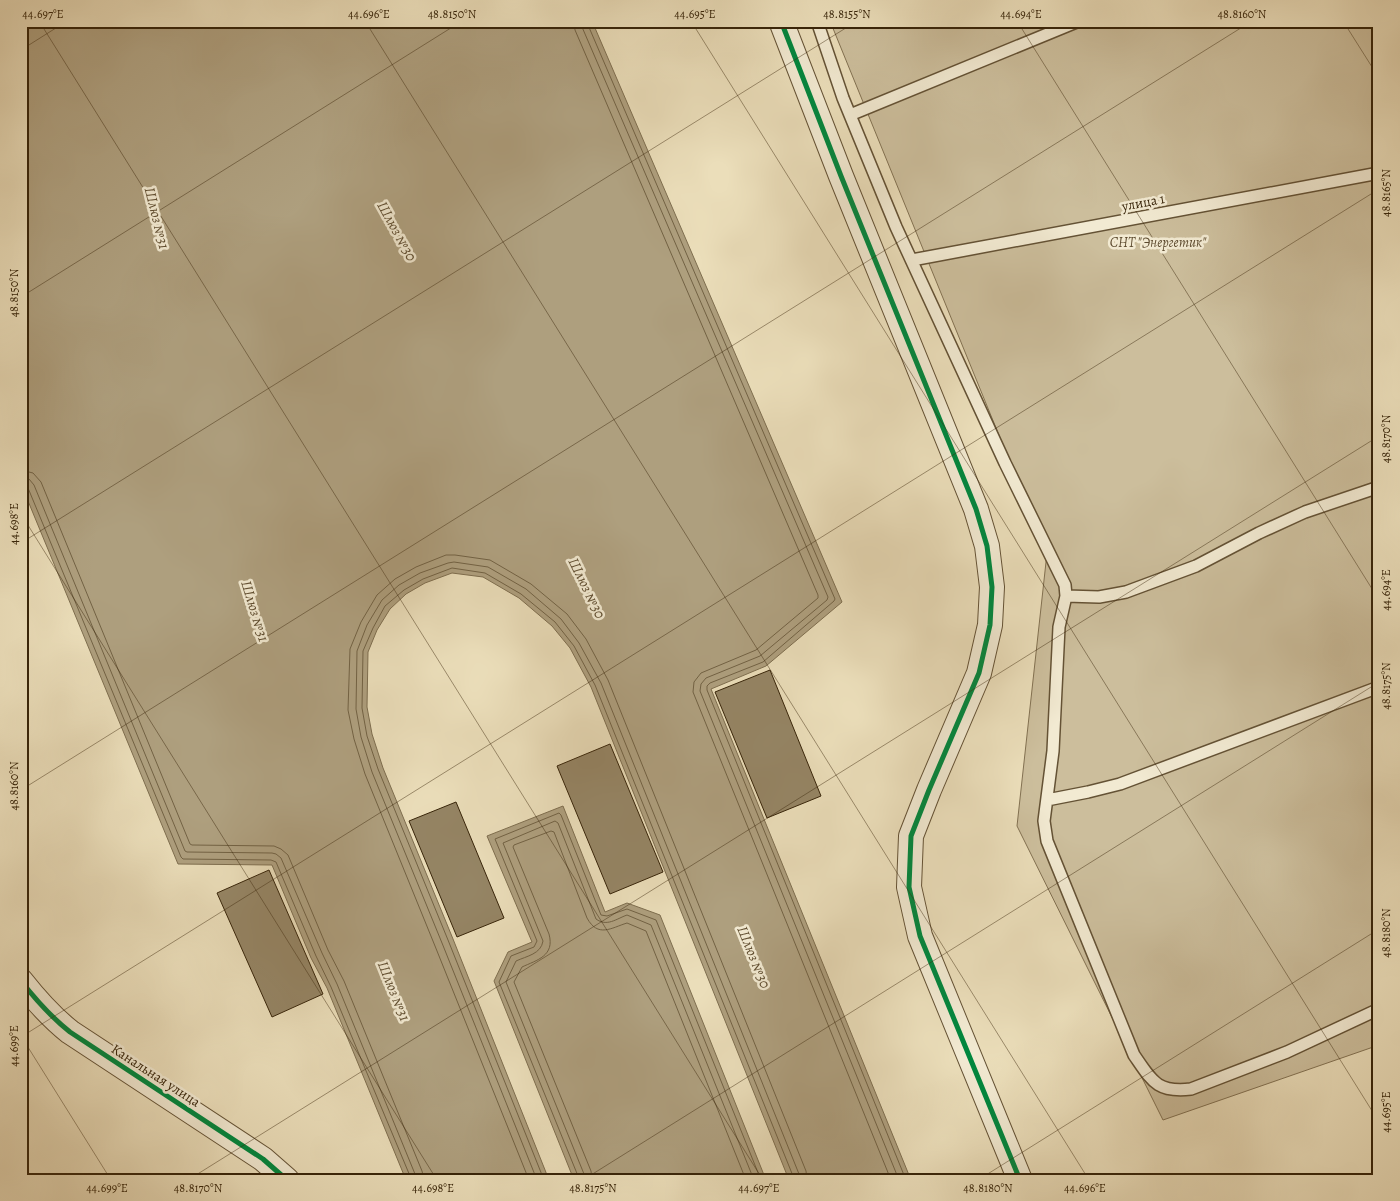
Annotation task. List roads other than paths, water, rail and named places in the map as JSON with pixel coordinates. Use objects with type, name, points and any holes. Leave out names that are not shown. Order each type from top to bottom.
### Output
[{"type":"street","points":[[781,21],[841,176],[976,508],[987,546],[992,587],[991,615],[979,673],[911,836],[909,887],[920,936],[1020,1180]]},
{"type":"street","name":"Канальная улица","points":[[21,981],[53,1018],[70,1032],[263,1159],[287,1180]]},
{"type":"lane","points":[[816,21],[850,115],[896,227],[1005,462],[1065,585],[1066,596],[1059,627],[1053,751],[1044,821],[1046,841],[1134,1055],[1149,1078],[1162,1088],[1177,1091],[1191,1089],[1287,1052],[1379,1009]]},
{"type":"lane","points":[[850,115],[1079,21]]},
{"type":"lane","name":"улица 1","points":[[912,260],[1379,173]]},
{"type":"lane","points":[[1066,596],[1099,597],[1126,592],[1196,566],[1259,533],[1305,512],[1379,487]]},
{"type":"lane","points":[[1047,800],[1120,784],[1379,687]]},
{"type":"water","points":[[21,21],[592,21],[842,602],[766,666],[711,689],[911,1180],[789,1180],[591,687],[570,648],[552,626],[519,598],[483,577],[452,573],[425,583],[406,594],[390,609],[377,630],[368,652],[367,707],[372,734],[383,768],[549,1180],[406,1180],[327,988],[311,958],[272,865],[178,864],[21,484]]},
{"type":"water","points":[[563,806],[605,912],[627,903],[660,915],[766,1180],[574,1180],[494,981],[508,952],[532,942],[487,836]]},
{"type":"water label","name":"Шлюз №31","points":[[157,218]]},
{"type":"water label","name":"Шлюз №30","points":[[397,231]]},
{"type":"water label","name":"Шлюз №30","points":[[587,588]]},
{"type":"water label","name":"Шлюз №31","points":[[255,611]]},
{"type":"water label","name":"Шлюз №30","points":[[754,957]]},
{"type":"water label","name":"Шлюз №31","points":[[394,991]]},
{"type":"park label","name":"СНТ \"Энергетик\"","points":[[1158,242]]}]
